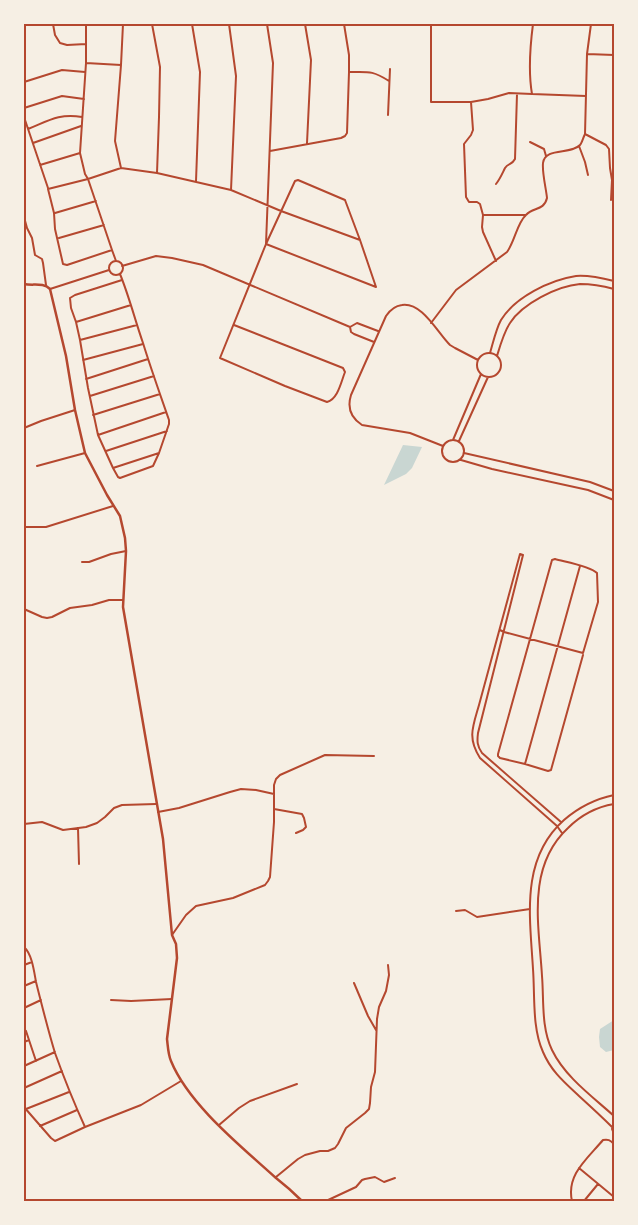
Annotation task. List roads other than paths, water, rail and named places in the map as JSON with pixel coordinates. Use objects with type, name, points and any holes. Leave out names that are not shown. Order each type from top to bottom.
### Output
[{"type":"street","points":[[53,24],[55,35],[60,43],[68,45],[87,44]]},
{"type":"street","points":[[86,24],[87,44],[80,153],[85,174],[116,261],[120,262],[122,266],[120,274],[169,420],[167,431],[153,466],[120,478],[104,452],[98,434],[89,396],[80,340],[71,308],[71,298],[122,280]]},
{"type":"street","points":[[121,168],[115,141],[122,24]]},
{"type":"street","points":[[152,24],[160,67],[156,173]]},
{"type":"street","points":[[192,24],[200,72],[196,182]]},
{"type":"street","points":[[229,24],[236,76],[231,190]]},
{"type":"street","points":[[266,244],[273,63],[267,24]]},
{"type":"street","points":[[305,24],[311,65],[307,144]]},
{"type":"street","points":[[270,151],[341,138],[347,133],[349,72],[344,24]]},
{"type":"street","points":[[430,24],[431,102],[471,102],[502,94],[518,93],[586,96]]},
{"type":"street","points":[[532,94],[530,47],[533,24]]},
{"type":"street","points":[[431,323],[456,290],[507,252],[526,215],[546,203],[543,162],[546,156],[579,146],[584,134],[591,24]]},
{"type":"street","points":[[588,54],[614,55]]},
{"type":"street","points":[[86,63],[121,65]]},
{"type":"street","points":[[388,115],[390,69]]},
{"type":"street","points":[[24,82],[62,70],[85,72]]},
{"type":"street","points":[[349,72],[371,72],[390,81]]},
{"type":"street","points":[[496,184],[506,167],[514,162],[515,159],[518,93]]},
{"type":"street","points":[[24,108],[65,96],[84,99]]},
{"type":"street","points":[[471,102],[473,130],[464,144],[466,197],[469,202],[480,204],[483,215],[483,232],[496,261]]},
{"type":"street","points":[[28,129],[62,116],[82,117]]},
{"type":"street","points":[[24,117],[48,189],[62,262],[64,265],[112,250]]},
{"type":"street","points":[[33,143],[81,126]]},
{"type":"street","points":[[584,134],[606,145],[609,149],[612,180],[611,200]]},
{"type":"street","points":[[530,142],[544,149],[546,156]]},
{"type":"street","points":[[579,146],[588,176]]},
{"type":"street","points":[[40,165],[80,153]]},
{"type":"street","points":[[48,189],[121,168],[156,173],[231,190],[281,211],[360,240]]},
{"type":"street","points":[[234,325],[343,368],[345,372],[334,398],[327,402],[220,358],[266,244],[295,181],[298,180],[345,200],[376,287],[266,244]]},
{"type":"street","points":[[54,213],[96,201]]},
{"type":"street","points":[[483,215],[526,215]]},
{"type":"street","points":[[24,217],[32,238],[35,255],[43,261],[46,286]]},
{"type":"street","points":[[58,238],[104,225]]},
{"type":"street","points":[[122,266],[156,256],[203,265],[350,327],[351,332],[354,334],[374,342]]},
{"type":"street","points":[[109,270],[110,264],[116,261]]},
{"type":"street","points":[[50,289],[109,270]]},
{"type":"street","points":[[109,270],[114,274],[120,274]]},
{"type":"street","points":[[490,353],[501,320],[514,304],[529,294],[553,282],[577,276],[594,276],[614,280]]},
{"type":"street","points":[[24,284],[30,286],[41,285],[50,289],[66,356],[75,410],[85,453],[120,516],[125,538],[124,616],[163,839],[172,935],[176,944],[177,958],[167,1039],[168,1051],[181,1081],[201,1107],[218,1125],[302,1201]]},
{"type":"street","points":[[496,356],[509,324],[521,311],[535,301],[554,291],[578,284],[614,289]]},
{"type":"street","points":[[76,322],[131,305]]},
{"type":"street","points":[[443,446],[410,433],[362,425],[353,418],[349,401],[389,311],[400,305],[416,307],[450,345],[478,360]]},
{"type":"street","points":[[350,327],[357,323],[379,332]]},
{"type":"street","points":[[80,340],[137,325]]},
{"type":"street","points":[[24,338],[25,346]]},
{"type":"street","points":[[83,360],[143,344]]},
{"type":"street","points":[[490,353],[500,360],[501,365],[497,373],[488,377],[481,374],[477,365],[481,356],[490,353]]},
{"type":"street","points":[[86,379],[148,359]]},
{"type":"street","points":[[453,440],[481,374]]},
{"type":"street","points":[[89,396],[154,376]]},
{"type":"street","points":[[459,442],[488,377]]},
{"type":"street","points":[[93,415],[160,394]]},
{"type":"street","points":[[24,428],[75,410]]},
{"type":"street","points":[[98,434],[166,412]]},
{"type":"street","points":[[104,452],[167,431]]},
{"type":"street","points":[[453,440],[459,442],[463,447],[464,453],[461,460],[455,463],[449,462],[444,458],[443,446],[453,440]]},
{"type":"street","points":[[37,466],[85,453]]},
{"type":"street","points":[[113,468],[159,453]]},
{"type":"street","points":[[464,453],[590,482],[614,491]]},
{"type":"street","points":[[461,460],[492,469],[588,490],[614,500]]},
{"type":"street","points":[[24,527],[46,527],[114,506]]},
{"type":"street","points":[[82,562],[89,562],[126,551]]},
{"type":"street","points":[[562,822],[482,753],[477,741],[523,555],[520,554],[475,720],[472,739],[474,749],[480,758],[557,826],[562,833]]},
{"type":"street","points":[[555,559],[580,566],[595,570],[597,573],[598,602],[552,770],[548,771],[500,758],[498,754],[552,560],[555,559]]},
{"type":"street","points":[[524,764],[580,566]]},
{"type":"street","points":[[24,609],[48,618],[70,608],[109,600],[123,600]]},
{"type":"street","points":[[500,630],[583,653]]},
{"type":"street","points":[[172,935],[186,915],[196,906],[233,898],[266,884],[270,877],[274,782],[280,775],[320,757],[329,755],[374,756]]},
{"type":"street","points":[[511,786],[515,782]]},
{"type":"street","points":[[158,812],[179,808],[241,790],[256,790],[274,794]]},
{"type":"street","points":[[614,795],[592,801],[573,812],[557,826],[544,842],[531,884],[530,909],[536,1026],[542,1051],[556,1074],[612,1127],[614,1134]]},
{"type":"street","points":[[533,805],[537,801]]},
{"type":"street","points":[[24,824],[42,822],[63,830],[78,828],[97,823],[117,806],[156,804]]},
{"type":"street","points":[[614,804],[595,809],[577,819],[562,833],[543,864],[537,909],[544,1025],[551,1048],[564,1071],[614,1116]]},
{"type":"street","points":[[274,809],[302,814],[306,827],[296,833]]},
{"type":"street","points":[[78,828],[79,864]]},
{"type":"street","points":[[456,911],[465,910],[477,916],[530,909]]},
{"type":"street","points":[[24,947],[32,962],[55,1052],[69,1092],[85,1127]]},
{"type":"street","points":[[24,965],[32,962]]},
{"type":"street","points":[[276,1177],[305,1155],[335,1148],[346,1128],[369,1109],[371,1087],[375,1072],[376,1030],[379,1007],[388,981],[388,965]]},
{"type":"street","points":[[24,986],[36,981]]},
{"type":"street","points":[[354,983],[376,1030]]},
{"type":"street","points":[[111,1000],[172,999]]},
{"type":"street","points":[[24,1008],[41,1000]]},
{"type":"street","points":[[24,1030],[26,1031],[36,1061]]},
{"type":"street","points":[[24,1042],[29,1040]]},
{"type":"street","points":[[24,1066],[55,1052]]},
{"type":"street","points":[[24,1088],[62,1071]]},
{"type":"street","points":[[24,1107],[55,1141],[141,1105],[181,1081]]},
{"type":"street","points":[[218,1125],[250,1101],[297,1084]]},
{"type":"street","points":[[26,1109],[69,1092]]},
{"type":"street","points":[[40,1126],[77,1110]]},
{"type":"street","points":[[612,1127],[614,1122]]},
{"type":"street","points":[[572,1201],[571,1182],[579,1168],[603,1140],[610,1140],[614,1144]]},
{"type":"street","points":[[579,1168],[614,1197]]},
{"type":"street","points":[[326,1201],[356,1187],[364,1179],[375,1177],[384,1182],[395,1178]]},
{"type":"street","points":[[584,1201],[598,1184]]}]
